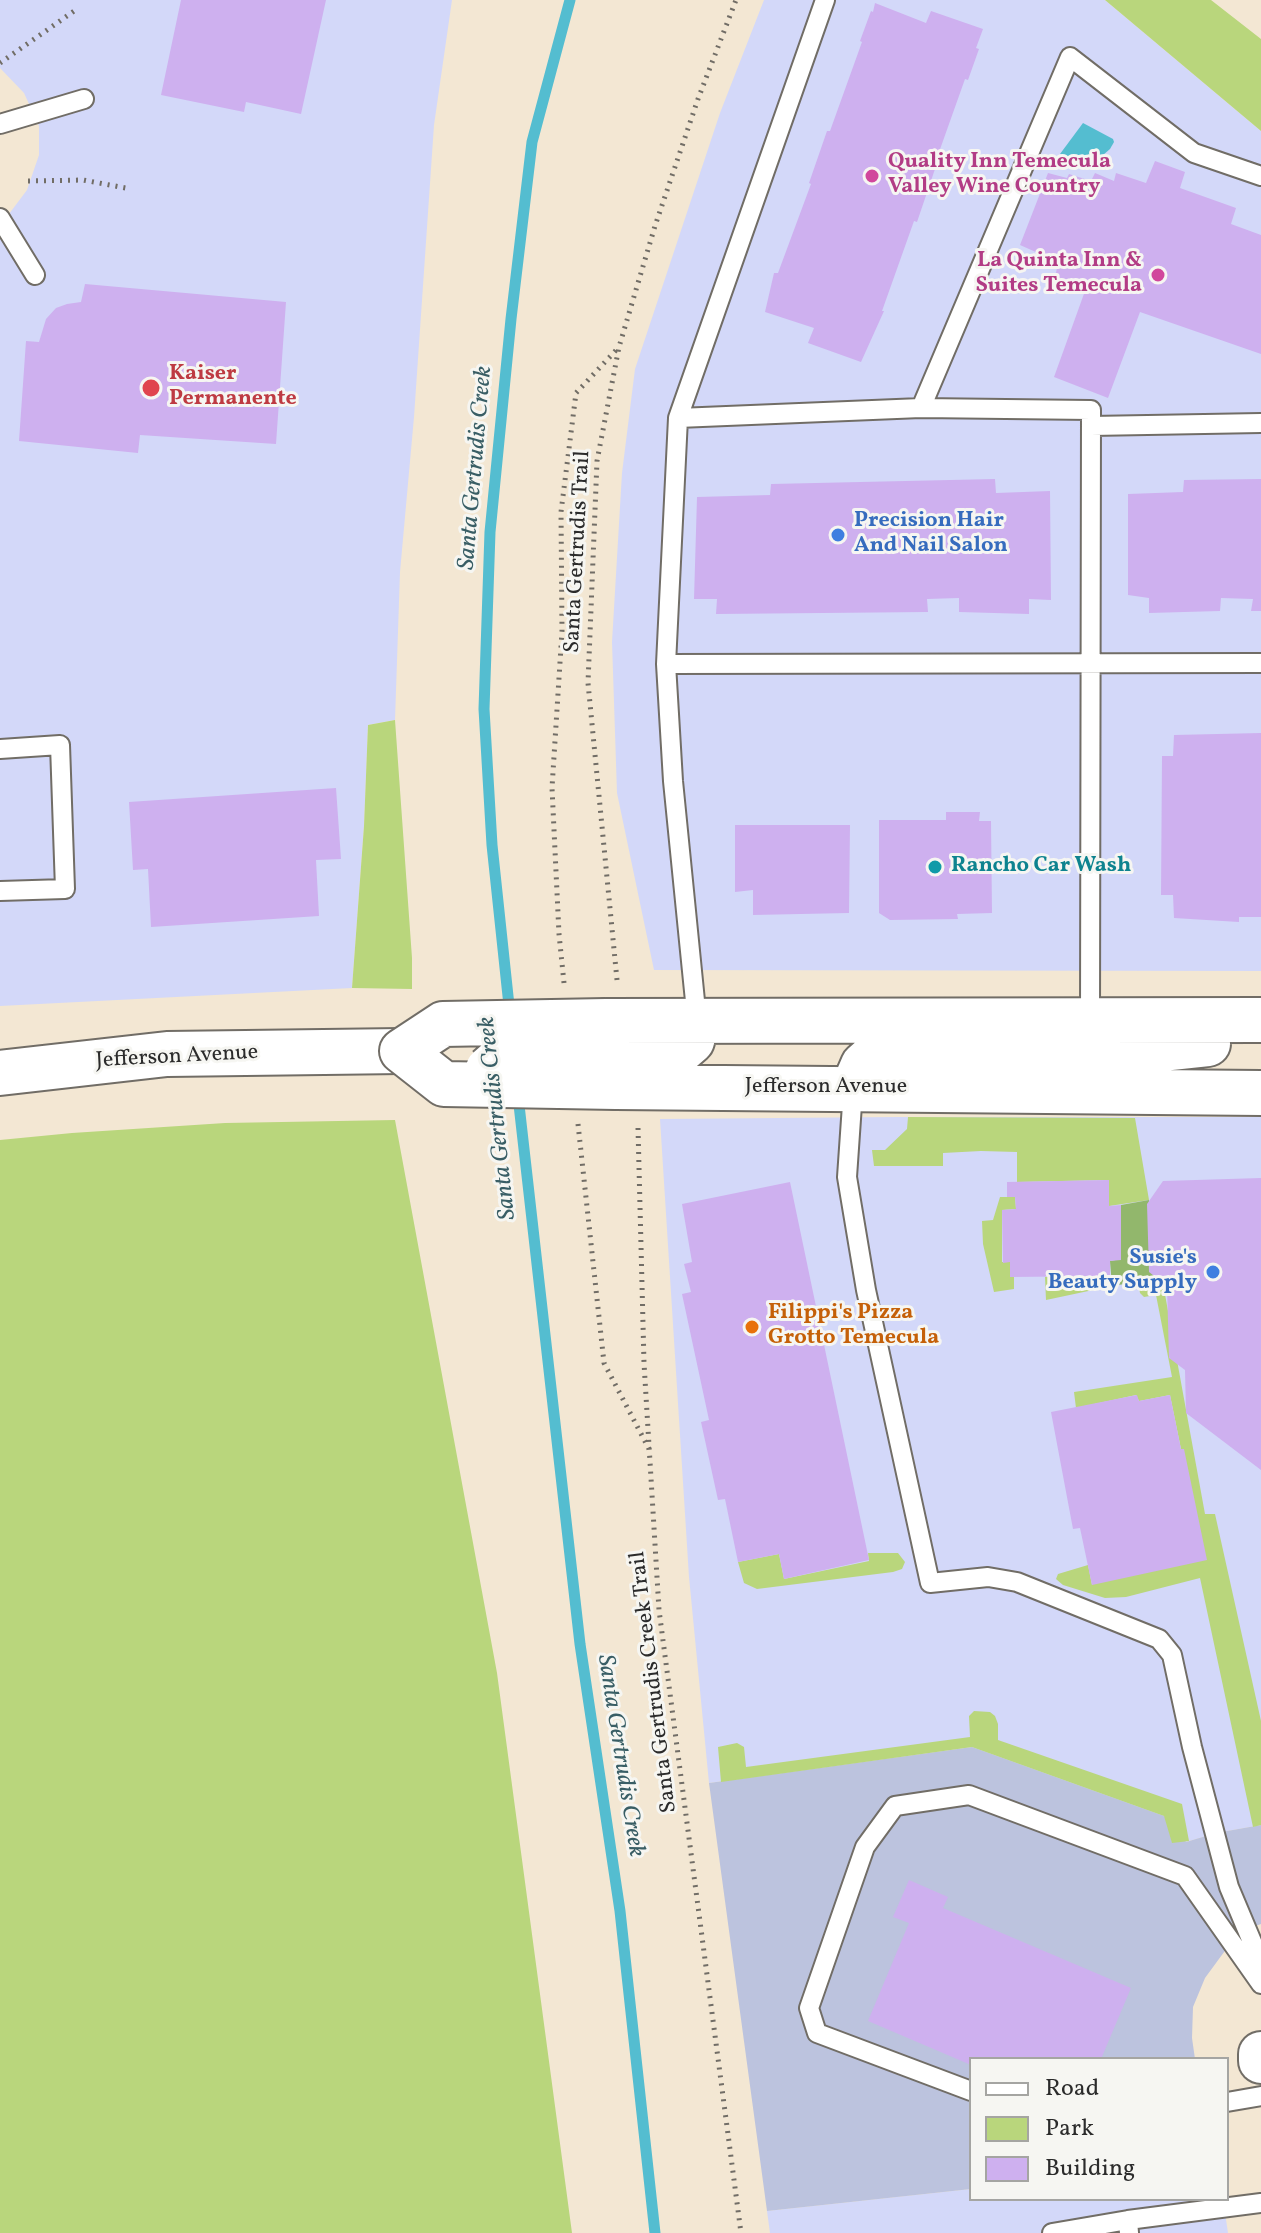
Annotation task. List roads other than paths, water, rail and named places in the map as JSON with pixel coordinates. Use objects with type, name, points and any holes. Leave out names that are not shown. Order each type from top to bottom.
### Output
[{"type":"main road","name":"Jefferson Avenue","points":[[402,1051],[444,1084],[472,1084],[612,1036],[697,1021],[1261,1020]]},
{"type":"main road","name":"Jefferson Avenue","points":[[0,1073],[167,1054],[402,1051],[443,1024],[612,1036],[853,1088],[1261,1093]]},
{"type":"main road","points":[[853,1088],[863,1065],[872,1057],[883,1054],[1142,1051],[1240,1039],[1261,1032]]},
{"type":"main road","points":[[1261,2054],[1261,2061]]},
{"type":"lane","points":[[697,1021],[673,781],[666,664],[678,418],[825,0]]},
{"type":"lane","points":[[921,408],[1070,57],[1194,153],[1261,176]]},
{"type":"lane","points":[[0,124],[84,99]]},
{"type":"lane","points":[[0,218],[35,275]]},
{"type":"lane","points":[[678,418],[921,408],[1091,410],[1090,1020]]},
{"type":"lane","points":[[1091,426],[1261,423]]},
{"type":"lane","points":[[666,664],[1261,663]]},
{"type":"lane","points":[[0,749],[60,745],[65,889],[0,891]]},
{"type":"lane","points":[[853,1088],[847,1177],[866,1290],[930,1583],[988,1577],[1017,1582],[1159,1639],[1172,1655],[1192,1747],[1229,1887],[1261,1963]]},
{"type":"lane","points":[[969,2090],[817,2033],[809,2008],[865,1847],[895,1806],[969,1795],[1185,1876],[1261,1984]]},
{"type":"lane","points":[[1229,2102],[1261,2096]]},
{"type":"lane","points":[[1052,2233],[1128,2226],[1261,2203]]},
{"type":"water","points":[[1083,123],[1114,142],[1088,168],[1080,167],[1060,154]]},
{"type":"waterway","name":"Santa Gertrudis Creek","points":[[510,1015],[492,845],[484,709],[490,532],[532,142],[570,0]]},
{"type":"waterway","name":"Santa Gertrudis Creek","points":[[518,1096],[580,1644],[620,1911],[655,2233]]},
{"type":"place","name":"Quality Inn Temecula Valley Wine Country","points":[[872,176]]},
{"type":"place","name":"La Quinta Inn & Suites Temecula","points":[[1158,275]]},
{"type":"place","name":"Kaiser Permanente","points":[[151,388]]},
{"type":"place","name":"Precision Hair And Nail Salon","points":[[838,535]]},
{"type":"place","name":"Rancho Car Wash","points":[[935,867]]},
{"type":"place","name":"Susie's Beauty Supply","points":[[1213,1272]]},
{"type":"place","name":"Filippi's Pizza Grotto Temecula","points":[[752,1327]]}]
